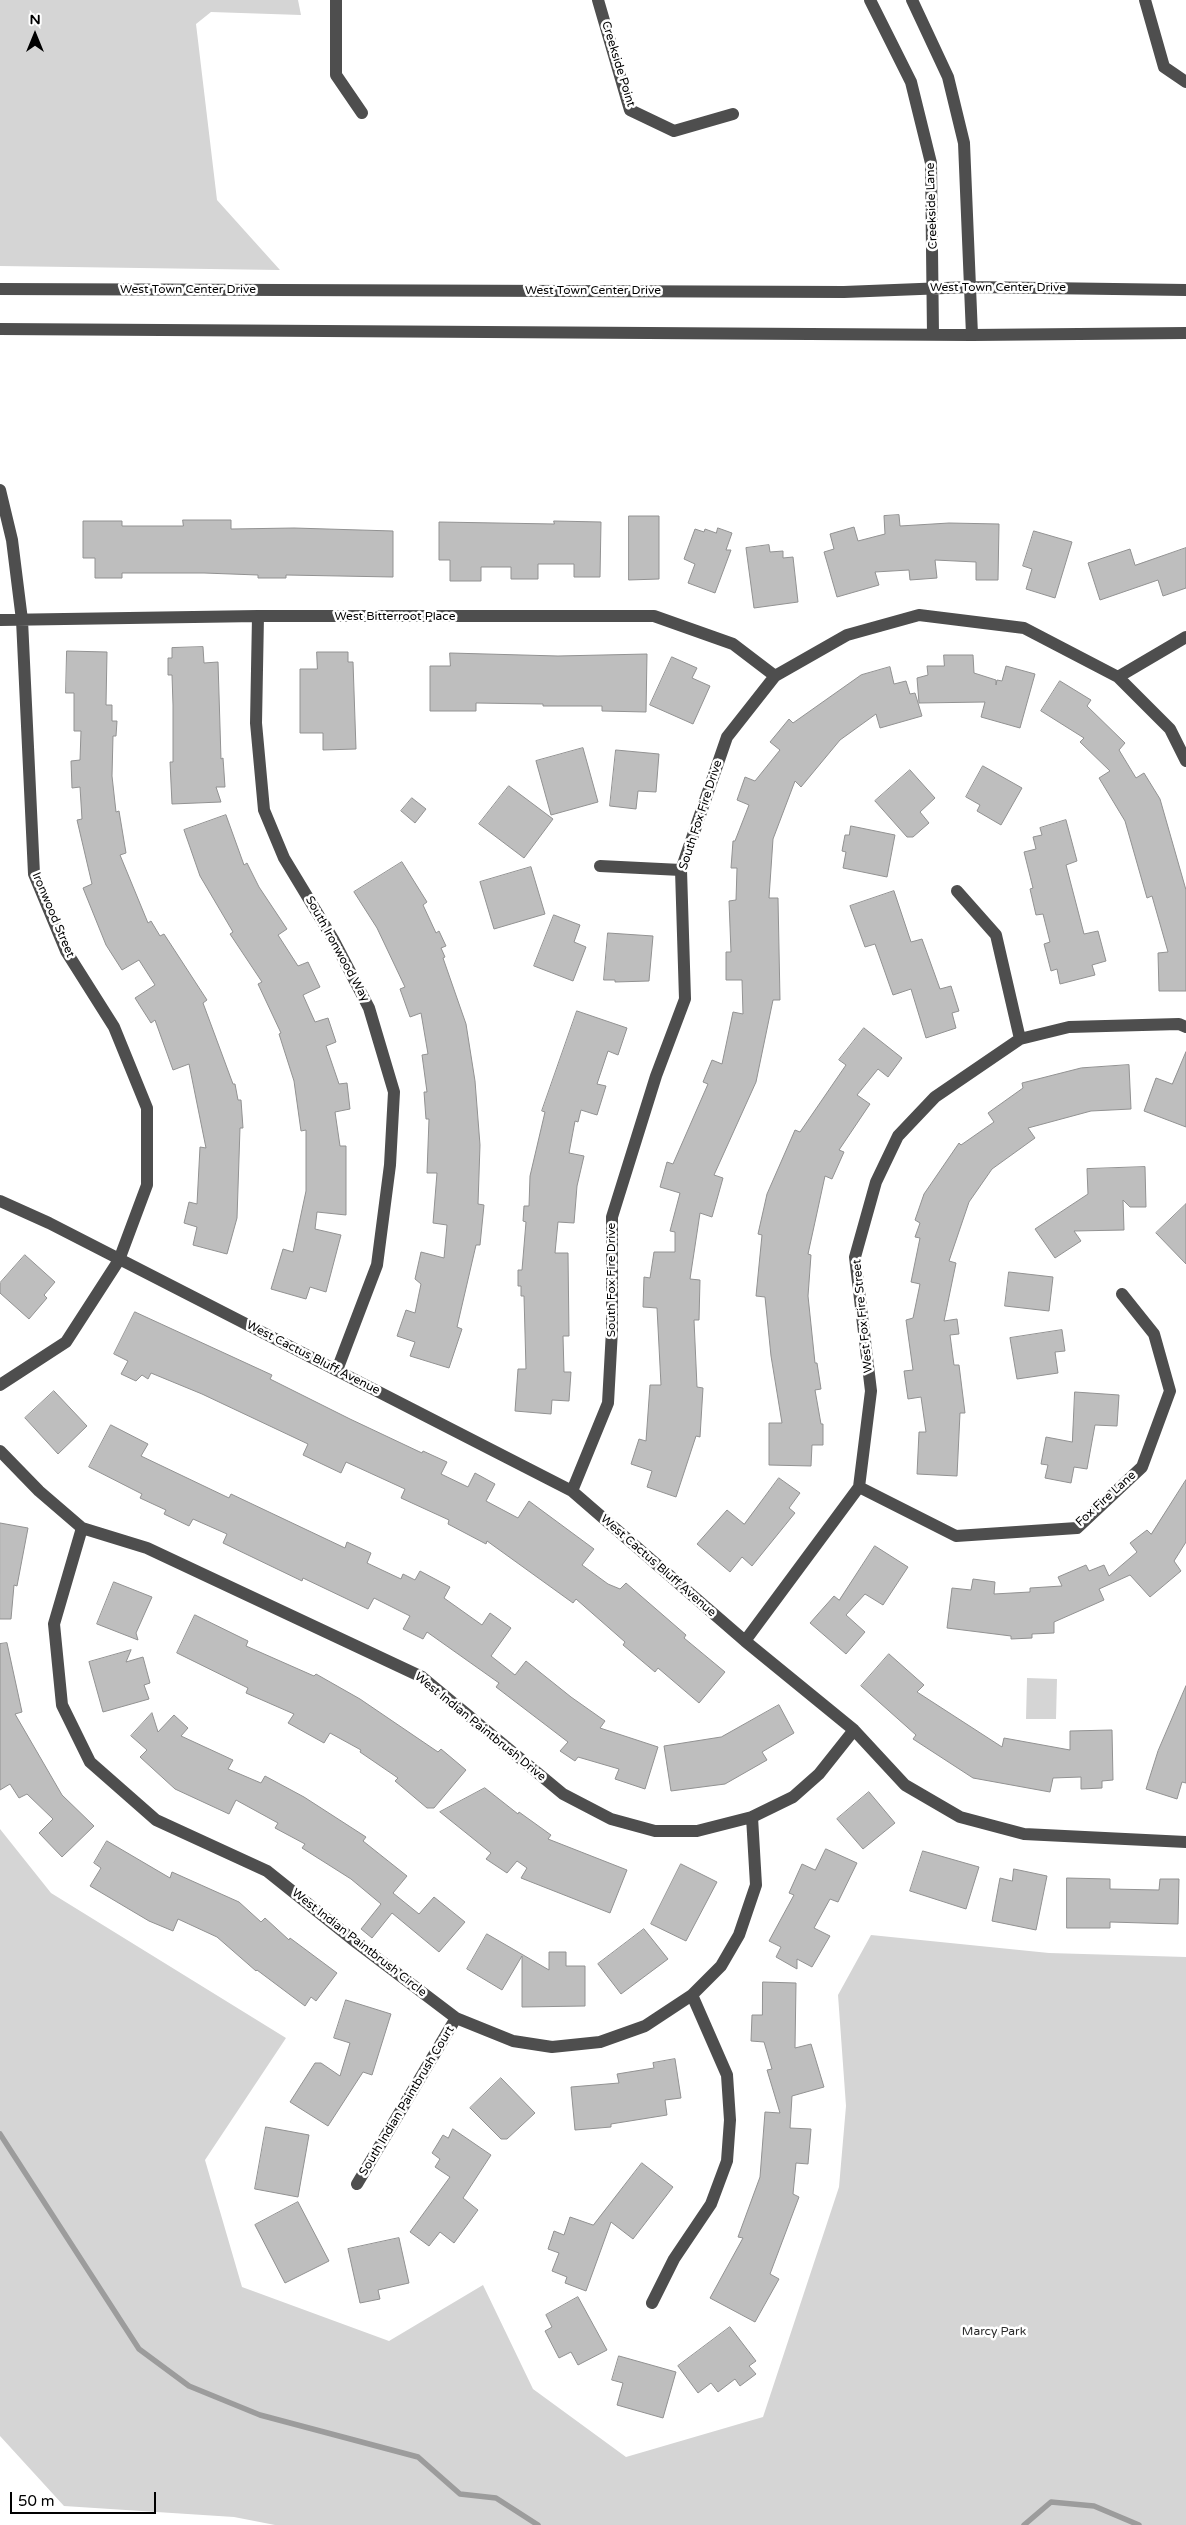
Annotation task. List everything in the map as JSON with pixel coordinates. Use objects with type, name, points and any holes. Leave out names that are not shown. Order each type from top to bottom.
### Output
[{"type":"street","points":[[336,0],[336,75],[362,113]]},
{"type":"street","name":"Creekside Point","points":[[598,0],[630,110],[674,130],[733,114]]},
{"type":"street","name":"Creekside Lane","points":[[870,0],[911,82],[931,163],[934,287],[933,335]]},
{"type":"street","points":[[912,0],[948,77],[964,143],[972,335]]},
{"type":"street","points":[[1145,0],[1164,67],[1186,82]]},
{"type":"street","name":"West Town Center Drive","points":[[0,289],[844,292],[970,287],[1186,290]]},
{"type":"street","points":[[0,329],[933,335],[1186,333]]},
{"type":"street","name":"Ironwood Street","points":[[0,490],[12,540],[22,620],[34,874],[66,951],[114,1027],[147,1108],[147,1185],[118,1260],[66,1342],[0,1385]]},
{"type":"street","name":"South Fox Fire Drive","points":[[572,1491],[608,1403],[612,1330],[612,1217],[656,1076],[685,999],[681,870],[727,737],[774,676],[847,635],[919,615],[1024,628],[1118,677],[1170,729],[1186,761]]},
{"type":"street","name":"West Bitterroot Place","points":[[0,620],[258,616],[654,616],[733,644],[774,676]]},
{"type":"street","name":"South Ironwood Way","points":[[258,616],[256,723],[264,810],[284,858],[333,939],[369,1008],[394,1092],[390,1165],[378,1265],[337,1370]]},
{"type":"street","points":[[1118,677],[1186,637]]},
{"type":"street","points":[[600,866],[681,870]]},
{"type":"street","points":[[957,890],[996,935],[1020,1040]]},
{"type":"street","name":"West Fox Fire Street","points":[[746,1641],[859,1488],[871,1391],[854,1257],[876,1182],[898,1136],[934,1097],[1020,1040],[1069,1027],[1179,1024],[1186,1027]]},
{"type":"street","name":"West Cactus Bluff Avenue","points":[[0,1200],[49,1223],[572,1491],[746,1641],[854,1730],[905,1785],[960,1817],[1024,1834],[1186,1842]]},
{"type":"street","name":"Fox Fire Lane","points":[[859,1488],[956,1536],[1077,1528],[1142,1467],[1170,1391],[1154,1334],[1122,1294]]},
{"type":"street","name":"West Indian Paintbrush Drive","points":[[0,1451],[38,1491],[82,1528],[147,1548],[422,1677],[563,1794],[612,1819],[655,1831],[697,1831],[752,1817],[794,1796],[819,1774],[854,1730]]},
{"type":"street","name":"West Indian Paintbrush Circle","points":[[82,1528],[54,1624],[62,1705],[90,1762],[156,1820],[268,1871],[357,1943],[456,2018],[512,2041],[552,2047],[600,2042],[644,2026],[692,1995],[721,1966],[739,1935],[756,1884],[752,1817]]},
{"type":"street","points":[[652,2304],[674,2260],[711,2204],[727,2161],[730,2120],[727,2075],[692,1995]]},
{"type":"street","name":"South Indian Paintbrush Court","points":[[357,2184],[456,2018]]},
{"type":"green space","points":[[0,0],[298,0],[301,15],[211,12],[196,24],[217,200],[280,270],[0,266]]},
{"type":"green space","points":[[1027,1678],[1057,1679],[1056,1719],[1026,1719]]},
{"type":"green space","name":"Marcy Park","points":[[0,1829],[51,1893],[286,2038],[205,2160],[242,2287],[389,2341],[483,2285],[533,2389],[626,2457],[763,2417],[839,2187],[846,2106],[838,1995],[871,1935],[1049,1953],[1186,1957],[1186,2525],[275,2525],[234,2517],[64,2506],[0,2436]]},
{"type":"building","points":[[899,515],[900,526],[949,523],[999,524],[998,580],[976,580],[976,562],[935,560],[937,578],[910,580],[909,570],[875,572],[879,585],[837,597],[824,552],[834,549],[830,534],[854,527],[858,541],[885,534],[884,516]]},
{"type":"building","points":[[629,516],[659,516],[659,579],[629,580]]},
{"type":"building","points":[[183,520],[231,520],[231,529],[294,528],[393,531],[393,577],[286,575],[286,578],[258,578],[258,575],[204,573],[122,573],[122,578],[95,578],[95,558],[83,558],[83,521],[122,521],[122,526],[183,526]]},
{"type":"building","points":[[554,521],[601,522],[600,577],[574,577],[574,564],[538,564],[538,579],[511,579],[511,567],[481,567],[481,581],[450,581],[450,560],[439,560],[439,522],[554,524]]},
{"type":"building","points":[[718,528],[732,533],[726,550],[731,550],[715,593],[688,583],[695,564],[684,559],[695,529],[704,532],[705,529],[716,533]]},
{"type":"building","points":[[1034,531],[1072,542],[1055,598],[1026,589],[1032,569],[1023,566]]},
{"type":"building","points":[[769,545],[770,552],[783,551],[783,558],[793,557],[798,602],[754,608],[746,548]]},
{"type":"building","points":[[1186,548],[1186,588],[1163,596],[1158,580],[1100,600],[1088,563],[1130,549],[1135,565]]},
{"type":"building","points":[[203,647],[204,663],[218,662],[221,759],[223,758],[225,787],[216,787],[221,802],[172,804],[170,762],[173,762],[173,705],[172,675],[168,675],[168,658],[172,658],[172,648]]},
{"type":"building","points":[[67,651],[107,652],[106,705],[112,705],[112,721],[117,721],[116,736],[113,736],[112,776],[116,812],[119,811],[126,853],[120,855],[148,923],[151,921],[160,936],[164,934],[207,1000],[203,1003],[233,1084],[235,1084],[238,1100],[241,1100],[243,1128],[240,1128],[237,1218],[227,1254],[193,1245],[197,1227],[184,1223],[189,1202],[197,1204],[200,1147],[206,1148],[189,1064],[173,1070],[155,1020],[151,1023],[135,998],[155,985],[139,960],[122,970],[106,945],[83,888],[92,884],[77,820],[82,819],[80,787],[72,788],[71,761],[80,760],[81,731],[74,731],[74,693],[66,693]]},
{"type":"building","points":[[317,652],[348,652],[348,662],[353,662],[356,749],[323,750],[323,733],[300,733],[300,669],[317,669]]},
{"type":"building","points":[[450,653],[558,656],[647,654],[646,712],[602,711],[602,706],[476,703],[476,711],[430,711],[430,666],[450,666]]},
{"type":"building","points":[[944,655],[973,655],[974,673],[996,680],[996,685],[997,680],[1002,681],[1006,666],[1035,674],[1020,728],[981,717],[985,702],[919,703],[917,678],[928,675],[927,666],[944,666]]},
{"type":"building","points":[[672,657],[697,668],[692,678],[710,686],[693,724],[650,705]]},
{"type":"building","points":[[890,667],[894,684],[906,681],[910,694],[915,693],[922,716],[880,728],[876,714],[840,740],[801,787],[795,781],[773,839],[769,898],[778,898],[780,1000],[773,1000],[756,1082],[714,1175],[723,1178],[712,1217],[700,1213],[690,1279],[700,1280],[699,1320],[694,1320],[697,1387],[703,1388],[700,1437],[696,1436],[676,1497],[647,1487],[652,1471],[631,1464],[639,1439],[646,1441],[650,1385],[661,1385],[657,1308],[643,1307],[644,1277],[650,1278],[654,1252],[675,1252],[675,1232],[670,1231],[680,1193],[660,1187],[667,1162],[673,1164],[708,1084],[703,1082],[712,1060],[722,1064],[733,1012],[743,1014],[742,980],[726,980],[726,952],[731,952],[729,901],[736,900],[737,868],[731,868],[733,841],[735,841],[749,805],[737,800],[745,777],[755,781],[780,750],[770,742],[789,719],[793,723],[861,675]]},
{"type":"building","points":[[1060,681],[1091,700],[1087,706],[1125,743],[1119,750],[1136,778],[1144,773],[1160,799],[1186,890],[1186,991],[1159,991],[1158,953],[1168,952],[1152,896],[1147,898],[1125,821],[1099,778],[1110,771],[1080,742],[1084,738],[1041,711]]},
{"type":"building","points":[[583,748],[598,802],[551,815],[536,761]]},
{"type":"building","points":[[616,750],[659,754],[656,792],[638,791],[636,809],[610,806]]},
{"type":"building","points":[[983,766],[1022,788],[1001,825],[977,811],[980,805],[966,797]]},
{"type":"building","points":[[910,770],[935,798],[920,812],[929,823],[913,837],[907,837],[875,801]]},
{"type":"building","points":[[509,786],[553,819],[524,858],[479,824]]},
{"type":"building","points":[[412,798],[426,809],[415,823],[401,811]]},
{"type":"building","points":[[226,815],[244,865],[247,863],[259,887],[287,929],[278,935],[298,966],[308,962],[320,987],[303,995],[315,1022],[328,1018],[336,1042],[326,1046],[339,1084],[347,1083],[350,1109],[335,1112],[340,1146],[346,1146],[346,1215],[317,1212],[315,1229],[341,1235],[326,1292],[310,1287],[306,1299],[271,1289],[283,1249],[293,1252],[306,1191],[306,1130],[301,1131],[294,1081],[279,1034],[281,1033],[258,984],[262,982],[230,934],[233,932],[200,876],[184,830]]},
{"type":"building","points":[[1066,820],[1077,861],[1066,865],[1084,934],[1098,931],[1106,961],[1092,965],[1095,975],[1060,984],[1057,969],[1051,971],[1044,944],[1050,942],[1043,914],[1036,915],[1030,889],[1033,888],[1024,852],[1036,849],[1033,837],[1042,835],[1040,828]]},
{"type":"building","points":[[851,826],[895,835],[887,877],[843,868],[846,852],[842,851],[845,835],[849,835]]},
{"type":"building","points":[[402,862],[427,902],[423,905],[436,933],[439,931],[446,946],[441,948],[445,957],[443,958],[466,1024],[475,1081],[480,1145],[478,1204],[484,1205],[480,1245],[476,1245],[457,1327],[462,1329],[449,1368],[410,1356],[415,1342],[397,1336],[406,1310],[415,1313],[421,1284],[415,1279],[421,1252],[444,1258],[447,1225],[433,1223],[437,1173],[427,1173],[429,1119],[426,1119],[424,1092],[427,1092],[422,1055],[428,1054],[421,1013],[410,1017],[400,989],[405,987],[377,928],[354,892]]},
{"type":"building","points":[[531,867],[545,914],[494,929],[480,882]]},
{"type":"building","points":[[894,891],[911,942],[922,939],[940,989],[951,986],[959,1011],[952,1013],[956,1028],[926,1038],[911,989],[893,995],[875,944],[865,947],[850,906]]},
{"type":"building","points":[[554,915],[580,925],[574,942],[586,947],[573,981],[534,966]]},
{"type":"building","points":[[608,933],[653,936],[649,981],[615,982],[615,980],[604,980]]},
{"type":"building","points":[[577,1011],[627,1028],[618,1055],[608,1051],[597,1084],[606,1086],[597,1115],[581,1110],[578,1122],[575,1121],[569,1153],[584,1156],[577,1186],[574,1223],[558,1222],[555,1253],[568,1253],[569,1336],[563,1336],[564,1372],[571,1372],[569,1401],[552,1400],[551,1414],[515,1411],[518,1369],[526,1369],[524,1296],[521,1296],[521,1286],[518,1286],[518,1270],[522,1270],[526,1222],[523,1221],[524,1206],[529,1206],[530,1176],[545,1112],[542,1111]]},
{"type":"building","points":[[864,1028],[902,1058],[888,1077],[878,1069],[857,1095],[870,1104],[839,1150],[844,1152],[832,1179],[825,1176],[808,1254],[811,1255],[808,1296],[815,1363],[817,1363],[821,1389],[815,1390],[821,1424],[823,1424],[823,1445],[812,1445],[811,1466],[769,1465],[769,1423],[782,1423],[771,1356],[765,1297],[756,1296],[762,1235],[758,1234],[767,1194],[795,1130],[800,1132],[846,1065],[839,1060]]},
{"type":"building","points":[[1186,1052],[1186,1127],[1144,1111],[1156,1078],[1172,1084]]},
{"type":"building","points":[[1129,1065],[1131,1109],[1091,1111],[1028,1128],[1035,1138],[992,1169],[969,1202],[949,1261],[956,1263],[944,1321],[957,1319],[959,1334],[950,1335],[954,1365],[959,1365],[965,1413],[960,1413],[957,1476],[917,1474],[919,1432],[926,1432],[921,1397],[908,1399],[904,1371],[913,1370],[906,1320],[913,1318],[920,1284],[911,1282],[920,1238],[915,1237],[920,1223],[915,1220],[924,1194],[959,1143],[961,1145],[994,1122],[988,1113],[1023,1088],[1022,1083],[1081,1068]]},
{"type":"building","points":[[1145,1167],[1146,1207],[1130,1207],[1123,1200],[1124,1230],[1074,1231],[1081,1241],[1055,1258],[1035,1229],[1088,1194],[1087,1169]]},
{"type":"building","points":[[1186,1204],[1186,1264],[1156,1233]]},
{"type":"building","points":[[25,1255],[55,1282],[44,1295],[47,1298],[29,1319],[0,1293],[0,1283]]},
{"type":"building","points":[[1009,1272],[1053,1277],[1049,1311],[1005,1306]]},
{"type":"building","points":[[135,1312],[272,1375],[270,1379],[350,1419],[422,1453],[423,1451],[447,1462],[441,1474],[468,1487],[475,1473],[495,1484],[486,1501],[518,1518],[529,1501],[594,1549],[582,1565],[608,1584],[620,1589],[626,1583],[686,1635],[684,1638],[725,1672],[699,1703],[658,1668],[655,1672],[623,1645],[625,1642],[576,1599],[573,1603],[487,1541],[486,1544],[448,1524],[449,1520],[401,1498],[405,1489],[346,1462],[341,1473],[303,1455],[308,1444],[202,1394],[151,1373],[148,1379],[142,1375],[136,1381],[121,1374],[128,1361],[114,1354]]},
{"type":"building","points":[[1062,1330],[1065,1351],[1055,1352],[1058,1373],[1017,1379],[1010,1338]]},
{"type":"building","points":[[54,1391],[87,1426],[58,1454],[25,1418]]},
{"type":"building","points":[[1075,1392],[1119,1395],[1117,1426],[1095,1425],[1087,1469],[1074,1467],[1071,1483],[1045,1478],[1048,1465],[1041,1464],[1046,1437],[1072,1442]]},
{"type":"building","points":[[111,1425],[148,1444],[141,1456],[229,1498],[231,1494],[345,1548],[347,1542],[371,1553],[367,1563],[401,1579],[403,1574],[415,1580],[420,1571],[450,1587],[444,1598],[482,1625],[490,1613],[511,1628],[491,1656],[515,1675],[526,1661],[605,1721],[600,1728],[658,1747],[645,1789],[615,1779],[619,1769],[578,1757],[575,1761],[560,1751],[568,1742],[496,1687],[499,1683],[427,1632],[423,1639],[403,1629],[410,1616],[374,1598],[368,1609],[303,1578],[302,1581],[223,1543],[227,1534],[193,1519],[189,1526],[164,1514],[166,1510],[140,1498],[142,1494],[89,1467]]},
{"type":"building","points":[[779,1478],[800,1493],[789,1508],[795,1513],[752,1566],[742,1557],[730,1572],[697,1544],[727,1510],[744,1524]]},
{"type":"building","points":[[1186,1480],[1186,1542],[1174,1561],[1181,1571],[1150,1597],[1130,1575],[1099,1589],[1104,1600],[1054,1622],[1054,1633],[1032,1634],[1032,1638],[1011,1639],[1011,1636],[947,1628],[952,1588],[971,1590],[973,1579],[995,1582],[994,1594],[1030,1592],[1030,1588],[1062,1586],[1058,1577],[1086,1565],[1089,1571],[1104,1565],[1109,1576],[1137,1552],[1130,1543],[1147,1530],[1151,1534]]},
{"type":"building","points":[[0,1523],[28,1528],[17,1586],[14,1585],[11,1619],[0,1619]]},
{"type":"building","points":[[875,1546],[908,1567],[883,1605],[865,1594],[846,1615],[865,1632],[846,1654],[810,1623],[834,1596],[839,1600]]},
{"type":"building","points":[[114,1582],[152,1597],[136,1633],[138,1640],[97,1624]]},
{"type":"building","points":[[195,1615],[248,1641],[246,1646],[314,1676],[316,1674],[360,1699],[438,1752],[441,1749],[466,1770],[434,1808],[427,1808],[395,1781],[398,1778],[360,1752],[361,1750],[330,1733],[324,1743],[288,1723],[294,1714],[246,1693],[248,1688],[177,1653]]},
{"type":"building","points":[[7,1643],[22,1712],[15,1714],[62,1795],[94,1826],[62,1857],[39,1833],[53,1819],[27,1794],[19,1798],[10,1784],[0,1790],[0,1644]]},
{"type":"building","points":[[131,1650],[126,1662],[143,1657],[150,1683],[144,1685],[149,1699],[103,1712],[89,1662]]},
{"type":"building","points":[[889,1654],[924,1685],[917,1692],[1002,1747],[1004,1738],[1070,1750],[1070,1731],[1112,1730],[1113,1780],[1102,1781],[1102,1788],[1081,1789],[1081,1777],[1053,1778],[1050,1792],[973,1778],[913,1739],[916,1735],[861,1686]]},
{"type":"building","points":[[1186,1686],[1186,1783],[1182,1782],[1177,1799],[1146,1789],[1158,1751]]},
{"type":"building","points":[[779,1705],[794,1733],[762,1752],[767,1760],[725,1784],[671,1791],[664,1746],[721,1737]]},
{"type":"building","points":[[152,1713],[158,1732],[174,1715],[188,1728],[181,1736],[233,1760],[228,1769],[261,1783],[265,1776],[304,1797],[366,1837],[363,1841],[407,1876],[393,1893],[419,1914],[434,1897],[465,1922],[439,1952],[392,1913],[372,1938],[361,1929],[381,1904],[351,1879],[302,1848],[305,1844],[275,1828],[278,1823],[236,1800],[229,1814],[175,1789],[140,1757],[147,1750],[131,1736]]},
{"type":"building","points":[[485,1788],[518,1814],[519,1812],[551,1835],[548,1839],[627,1870],[610,1913],[521,1878],[527,1868],[517,1861],[507,1873],[486,1859],[491,1853],[440,1812]]},
{"type":"building","points":[[869,1792],[895,1823],[863,1849],[837,1819]]},
{"type":"building","points":[[107,1841],[170,1878],[172,1872],[239,1902],[261,1922],[265,1918],[289,1940],[290,1938],[337,1973],[316,2001],[311,1997],[305,2006],[256,1971],[217,1937],[178,1919],[173,1931],[149,1921],[90,1886],[101,1868],[94,1863]]},
{"type":"building","points":[[826,1849],[857,1863],[838,1902],[830,1899],[814,1928],[830,1936],[812,1967],[797,1959],[797,1969],[776,1957],[781,1947],[769,1941],[794,1895],[789,1893],[802,1864],[815,1870]]},
{"type":"building","points":[[923,1851],[979,1867],[966,1909],[910,1891]]},
{"type":"building","points":[[681,1864],[717,1882],[686,1941],[651,1924]]},
{"type":"building","points":[[1014,1869],[1047,1876],[1036,1930],[992,1921],[1000,1878],[1012,1881]]},
{"type":"building","points":[[1067,1878],[1110,1879],[1110,1889],[1159,1890],[1160,1879],[1179,1879],[1178,1924],[1110,1922],[1110,1928],[1067,1928]]},
{"type":"building","points":[[644,1929],[668,1959],[621,1994],[598,1964]]},
{"type":"building","points":[[487,1934],[549,1970],[549,1952],[566,1952],[566,1966],[585,1966],[585,2006],[522,2007],[522,1956],[502,1990],[467,1969]]},
{"type":"building","points":[[763,1982],[796,1983],[795,2048],[811,2044],[824,2087],[792,2096],[790,2128],[811,2129],[808,2164],[796,2163],[793,2194],[799,2197],[770,2274],[779,2279],[755,2322],[710,2298],[743,2238],[738,2237],[760,2177],[765,2112],[780,2113],[767,2070],[772,2069],[764,2042],[751,2041],[752,2015],[762,2015]]},
{"type":"building","points":[[346,2000],[391,2014],[372,2075],[363,2072],[328,2126],[290,2102],[315,2063],[321,2063],[340,2076],[350,2043],[334,2038]]},
{"type":"building","points":[[675,2059],[681,2098],[665,2100],[667,2115],[611,2124],[611,2127],[575,2130],[571,2087],[619,2083],[617,2074],[654,2068],[653,2063]]},
{"type":"building","points":[[501,2078],[535,2113],[507,2139],[501,2139],[470,2108]]},
{"type":"building","points":[[266,2127],[309,2135],[298,2197],[255,2189]]},
{"type":"building","points":[[453,2129],[491,2155],[463,2198],[478,2210],[454,2243],[440,2232],[429,2246],[410,2232],[450,2177],[435,2167],[440,2159],[432,2153],[443,2135],[448,2138]]},
{"type":"building","points":[[642,2163],[673,2187],[633,2239],[611,2222],[586,2291],[565,2283],[567,2277],[552,2271],[559,2253],[548,2249],[554,2231],[564,2235],[570,2217],[593,2225]]},
{"type":"building","points":[[298,2202],[329,2261],[285,2283],[255,2225]]},
{"type":"building","points":[[399,2238],[409,2283],[378,2290],[380,2299],[360,2303],[348,2249]]},
{"type":"building","points":[[578,2297],[607,2350],[578,2365],[571,2352],[559,2358],[545,2331],[552,2327],[546,2315]]},
{"type":"building","points":[[730,2327],[756,2361],[749,2366],[756,2374],[740,2386],[735,2379],[718,2392],[711,2383],[698,2393],[678,2366]]},
{"type":"building","points":[[619,2356],[676,2372],[663,2418],[617,2405],[623,2383],[612,2380]]},
{"type":"waterway","points":[[0,2134],[139,2349],[189,2386],[260,2415],[418,2457],[460,2494],[496,2498],[538,2525]]},
{"type":"waterway","points":[[1024,2525],[1051,2502],[1094,2506],[1139,2525]]}]
